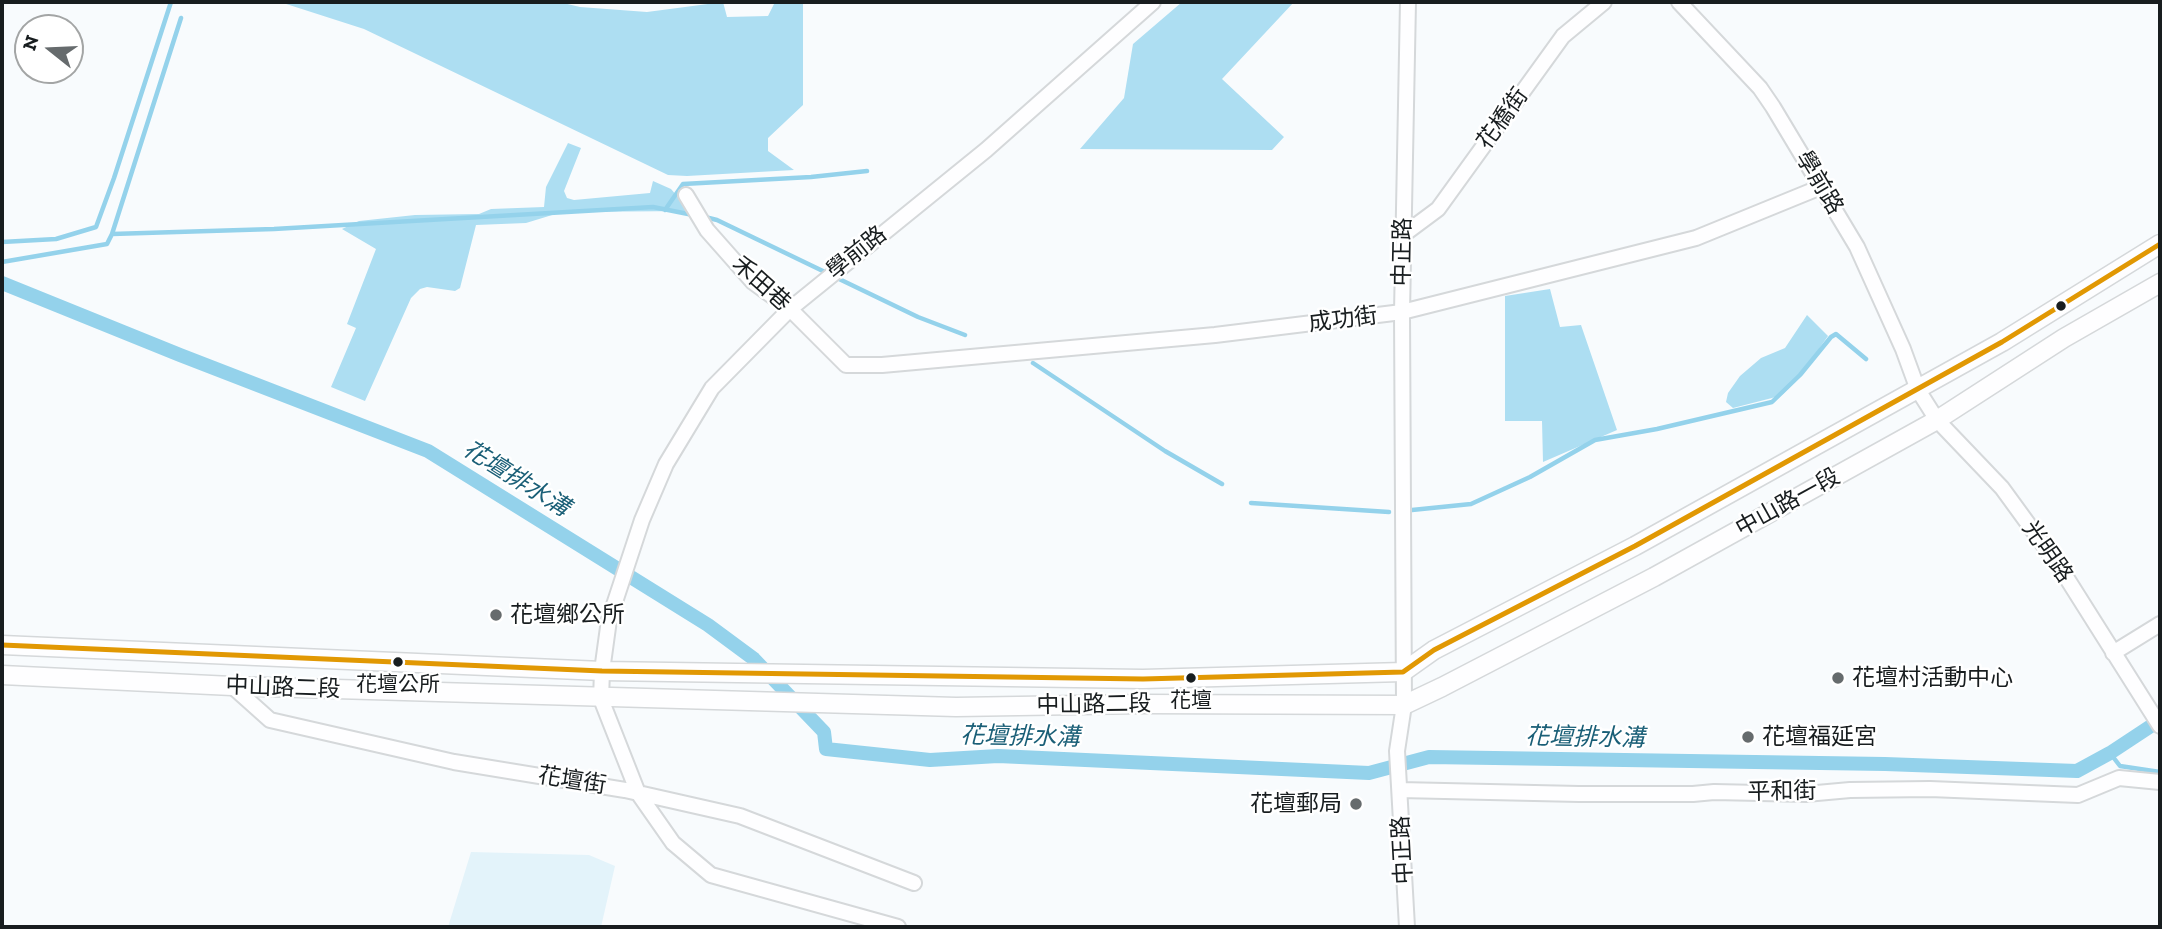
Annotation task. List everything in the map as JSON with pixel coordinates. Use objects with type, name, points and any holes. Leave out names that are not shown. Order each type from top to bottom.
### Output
[{"type":"main road","name":"中山路一段","points":[[1403,672],[1434,650],[1635,546],[2002,342],[2160,244]]},
{"type":"main road","name":"中山路一段","points":[[1404,705],[1654,577],[1937,420],[2064,338],[2160,283]]},
{"type":"main road","name":"中山路二段","points":[[2,645],[602,671],[1143,679],[1403,672]]},
{"type":"main road","name":"中山路二段","points":[[2,675],[601,699],[956,707],[1143,704],[1404,705]]},
{"type":"street","name":"學前路","points":[[602,671],[609,620],[642,520],[666,464],[712,388],[790,309],[986,150],[1153,2]]},
{"type":"street","name":"中正路","points":[[1403,672],[1402,313],[1408,2]]},
{"type":"street","name":"花橋街","points":[[1403,235],[1438,209],[1563,36],[1604,2]]},
{"type":"street","name":"學前路","points":[[1679,2],[1760,88],[1821,187],[1872,277],[1903,349],[1917,390]]},
{"type":"street","name":"成功街","points":[[846,365],[882,365],[1036,352],[1402,313],[1696,238],[1821,187]]},
{"type":"street","name":"禾田巷","points":[[686,195],[707,230],[753,282],[790,309],[846,365]]},
{"type":"street","name":"光明路","points":[[1917,390],[1937,420],[2002,488],[2061,569],[2160,726]]},
{"type":"street","points":[[2113,653],[2160,624]]},
{"type":"street","points":[[602,671],[601,699],[638,793],[673,843],[711,876],[898,927]]},
{"type":"street","points":[[1403,672],[1404,705]]},
{"type":"street","name":"花壇街","points":[[232,686],[270,720],[454,762],[638,793],[740,816],[914,883]]},
{"type":"street","name":"中正路","points":[[1404,705],[1397,751],[1407,927]]},
{"type":"street","name":"平和街","points":[[1400,790],[1591,794],[1806,794],[1850,790],[1930,789],[2078,795],[2119,778],[2160,782]]},
{"type":"shaded area","points":[[280,2],[559,2],[580,7],[647,12],[723,2],[727,17],[768,16],[775,2],[803,2],[803,105],[768,138],[768,151],[794,170],[668,175],[364,29]]},
{"type":"shaded area","points":[[1182,2],[1294,2],[1222,79],[1284,137],[1272,150],[1080,149],[1124,98],[1133,44]]},
{"type":"shaded area","points":[[568,143],[581,148],[564,191],[567,198],[574,200],[650,193],[653,181],[671,189],[690,211],[562,212],[526,223],[476,225],[460,288],[455,291],[427,287],[420,289],[411,298],[365,401],[331,387],[356,328],[347,324],[376,249],[342,229],[359,221],[544,207],[546,187]]},
{"type":"shaded area","points":[[1550,289],[1560,327],[1581,325],[1617,430],[1543,462],[1542,421],[1505,421],[1505,296]]},
{"type":"shaded area","points":[[1807,315],[1828,336],[1799,377],[1783,394],[1772,398],[1733,408],[1726,402],[1728,393],[1740,376],[1761,358],[1785,348]]},
{"type":"shaded area","points":[[471,852],[589,855],[615,866],[601,927],[448,927]]},
{"type":"waterway","points":[[2,242],[56,239],[96,227],[171,2]]},
{"type":"waterway","points":[[112,234],[181,18]]},
{"type":"waterway","points":[[665,210],[683,184],[867,171]]},
{"type":"waterway","points":[[2,262],[107,244],[112,234],[274,229],[653,207],[693,215]]},
{"type":"waterway","points":[[705,217],[717,220],[827,273]]},
{"type":"waterway","points":[[835,277],[918,317],[965,335]]},
{"type":"waterway","name":"花壇排水溝","points":[[2,283],[428,451],[708,625],[754,659],[824,732],[826,749],[930,760],[998,756],[1369,773],[1429,757],[1885,764],[2077,771],[2160,720]]},
{"type":"waterway","points":[[1412,510],[1471,504],[1530,477],[1595,440],[1657,429],[1772,402],[1836,334],[1866,359]]},
{"type":"waterway","points":[[1033,363],[1165,451],[1222,484]]},
{"type":"waterway","points":[[1251,503],[1389,512]]},
{"type":"waterway","points":[[2110,753],[2120,766],[2160,772]]},
{"type":"transit line","points":[[2,645],[602,671],[1143,679],[1403,672],[1434,650],[1635,546],[2002,342],[2160,244]]},
{"type":"place","name":"花壇鄉公所","points":[[496,615]]},
{"type":"place","name":"花壇公所","points":[[398,662]]},
{"type":"place","name":"花壇","points":[[1191,678]]},
{"type":"place","name":"花壇村活動中心","points":[[1838,678]]},
{"type":"place","name":"花壇福延宮","points":[[1748,737]]},
{"type":"place","name":"花壇郵局","points":[[1356,804]]}]
